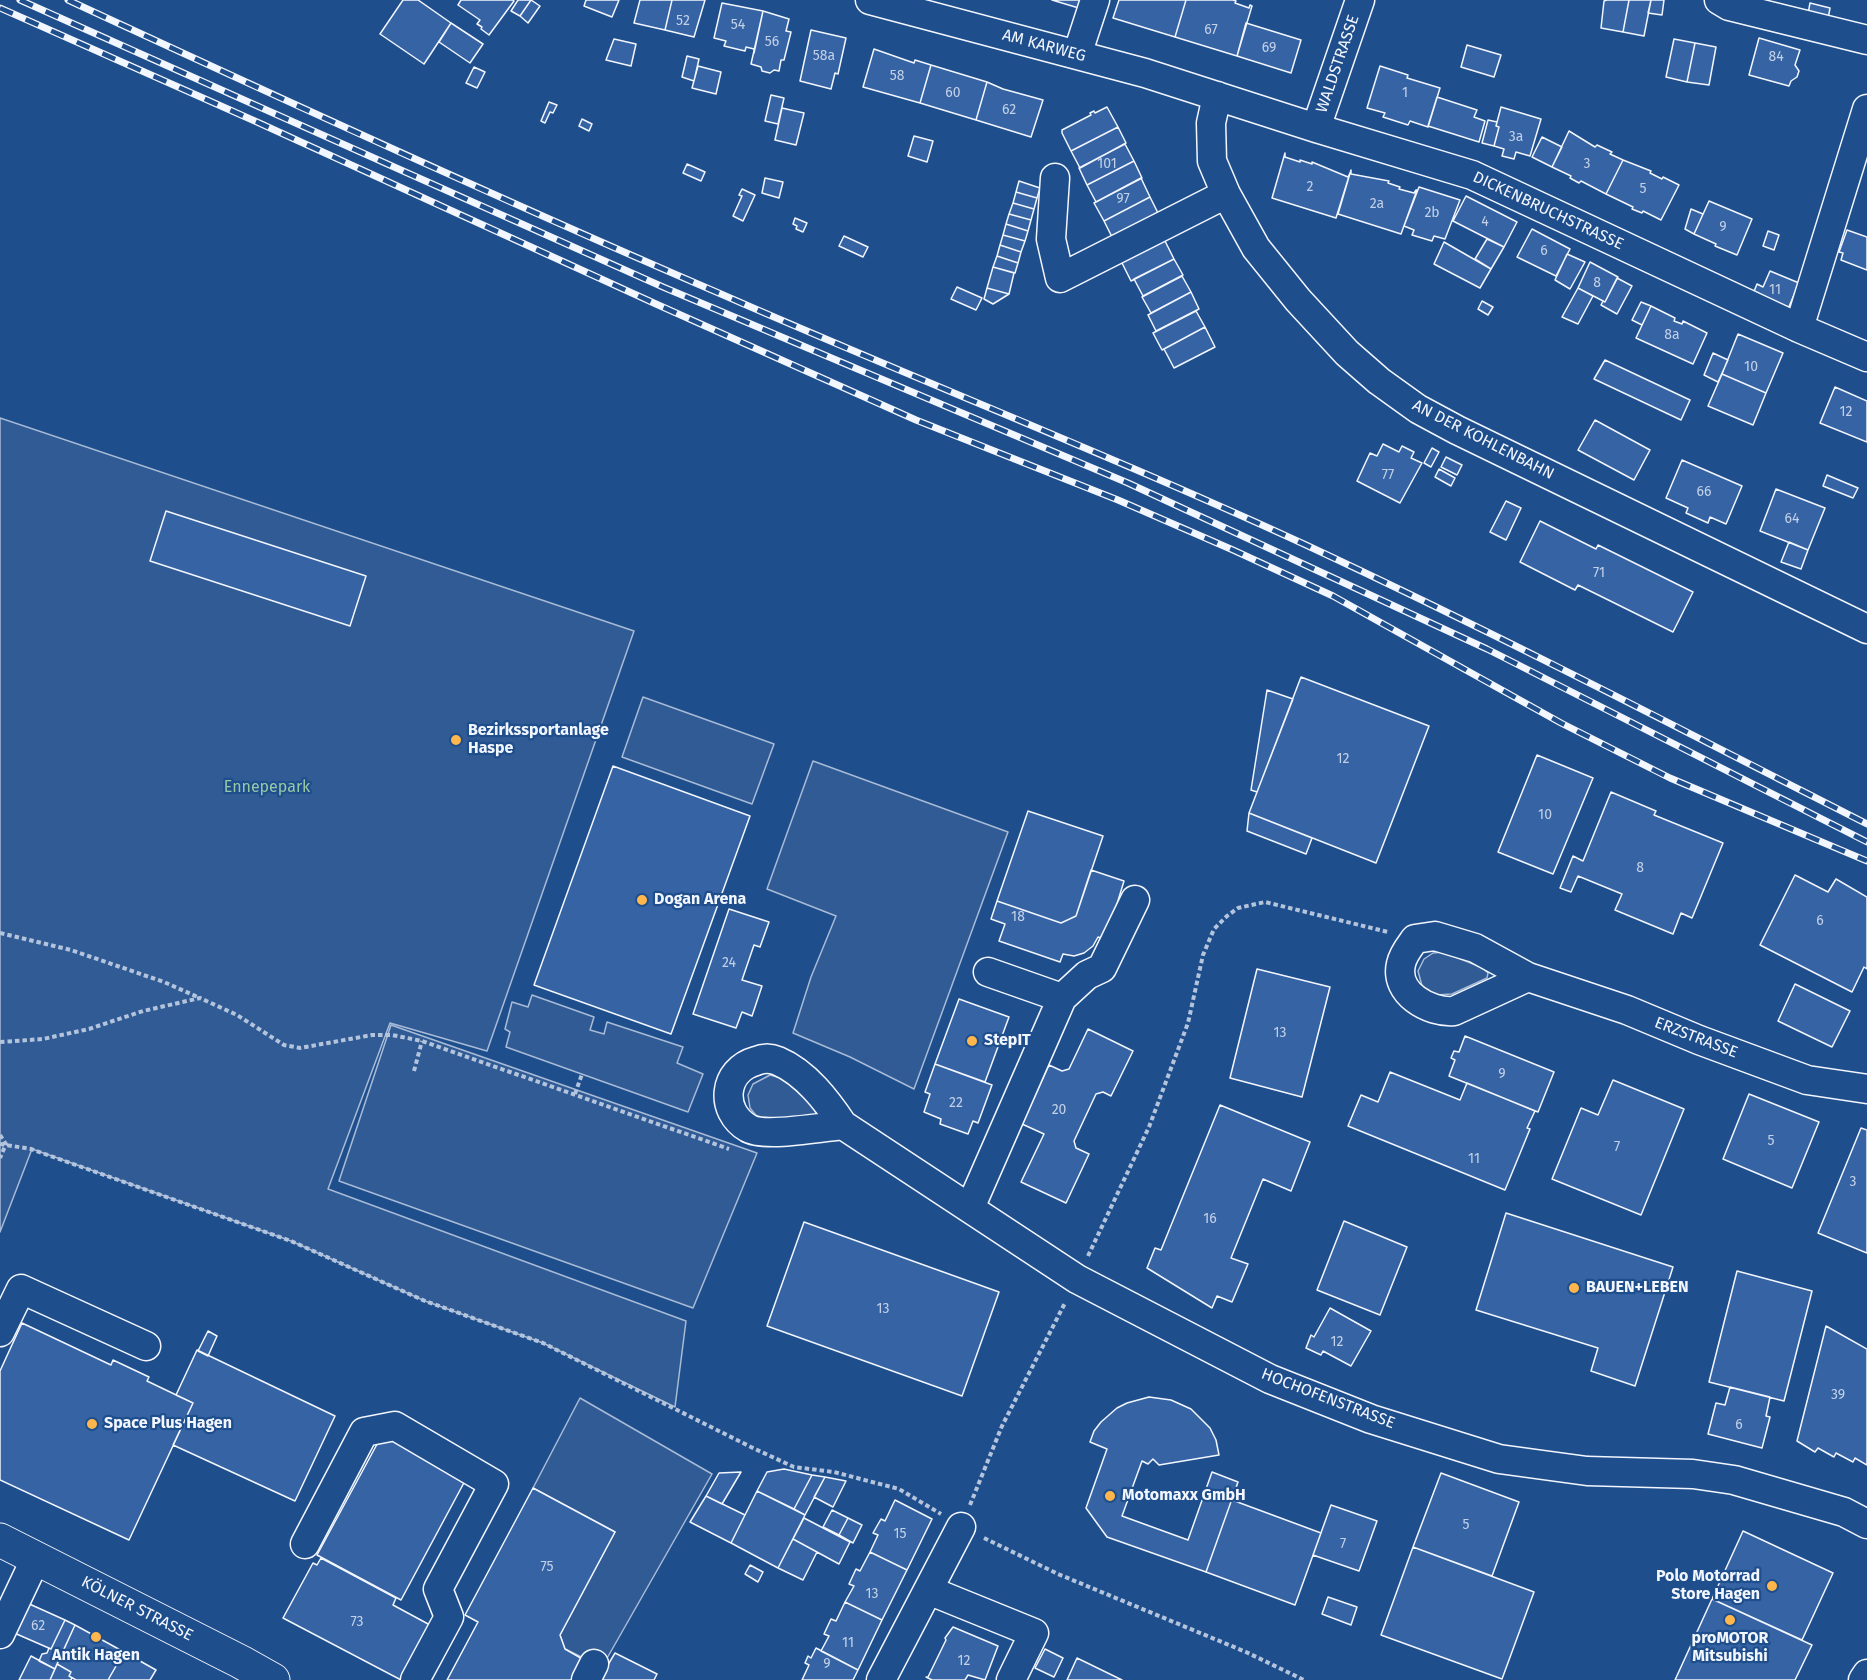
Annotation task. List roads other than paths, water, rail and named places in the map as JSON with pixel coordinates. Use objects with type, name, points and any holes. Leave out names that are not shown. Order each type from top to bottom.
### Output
[{"type":"main road","name":"KÖLNER STRASSE","points":[[0,1540],[273,1680]]},
{"type":"street","name":"AM KARWEG","points":[[870,0],[1145,73],[1217,96]]},
{"type":"street","points":[[1077,55],[1095,0]]},
{"type":"street","name":"WALDSTRASSE","points":[[1316,128],[1360,0]]},
{"type":"street","points":[[1719,0],[1729,6],[1867,40]]},
{"type":"street","name":"DICKENBRUCHSTRASSE","points":[[1217,96],[1472,175],[1799,328],[1867,357]]},
{"type":"street","name":"AN DER KOHLENBAHN","points":[[1217,96],[1211,123],[1212,161],[1226,194],[1256,248],[1298,300],[1347,353],[1379,381],[1418,409],[1457,430],[1867,629]]},
{"type":"street","points":[[1799,328],[1867,109]]},
{"type":"street","points":[[1055,178],[1051,239],[1060,278],[1226,194]]},
{"type":"street","points":[[970,1208],[1062,998],[1087,975],[1102,968],[1135,900]]},
{"type":"street","name":"ERZSTRASSE","points":[[1528,977],[1454,1011],[1441,1012],[1426,1007],[1414,999],[1401,976],[1400,964],[1415,939],[1435,936],[1475,948],[1528,977],[1627,1010],[1699,1040],[1807,1080],[1867,1089]]},
{"type":"street","points":[[988,972],[1062,998]]},
{"type":"street","name":"HOCHOFENSTRASSE","points":[[843,1125],[970,1208],[1073,1287],[1270,1379],[1371,1419],[1499,1459],[1587,1471],[1693,1474],[1734,1480],[1844,1512],[1867,1524]]},
{"type":"street","points":[[0,1332],[21,1289],[146,1346]]},
{"type":"street","points":[[305,1544],[364,1432],[395,1426],[494,1484],[438,1589],[449,1617],[415,1680]]},
{"type":"street","points":[[881,1680],[961,1527]]},
{"type":"street","points":[[0,1634],[36,1558]]},
{"type":"street","points":[[928,1590],[1034,1634],[1011,1680]]},
{"type":"street","points":[[1863,1680],[1867,1674]]},
{"type":"railway","points":[[20,0],[663,287],[1128,483],[1487,649],[1867,842]]},
{"type":"railway","points":[[68,0],[557,222],[794,326],[1160,480],[1306,545],[1518,647],[1867,824]]},
{"type":"railway","points":[[0,8],[916,420],[1118,500],[1233,550],[1333,596],[1561,723],[1670,778],[1867,861]]},
{"type":"place","name":"Bezirkssportanlage Haspe","points":[[456,740]]},
{"type":"place","name":"Dogan Arena","points":[[642,900]]},
{"type":"place","name":"StepIT","points":[[972,1041]]},
{"type":"place","name":"BAUEN+LEBEN","points":[[1574,1288]]},
{"type":"place","name":"Space Plus Hagen","points":[[92,1424]]},
{"type":"place","name":"Motomaxx GmbH","points":[[1110,1496]]},
{"type":"place","name":"Polo Motorrad Store Hagen","points":[[1772,1586]]},
{"type":"place","name":"proMOTOR Mitsubishi","points":[[1730,1620]]},
{"type":"place","name":"Antik Hagen","points":[[96,1637]]},
{"type":"park label","name":"Ennepepark","points":[[267,788]]}]
